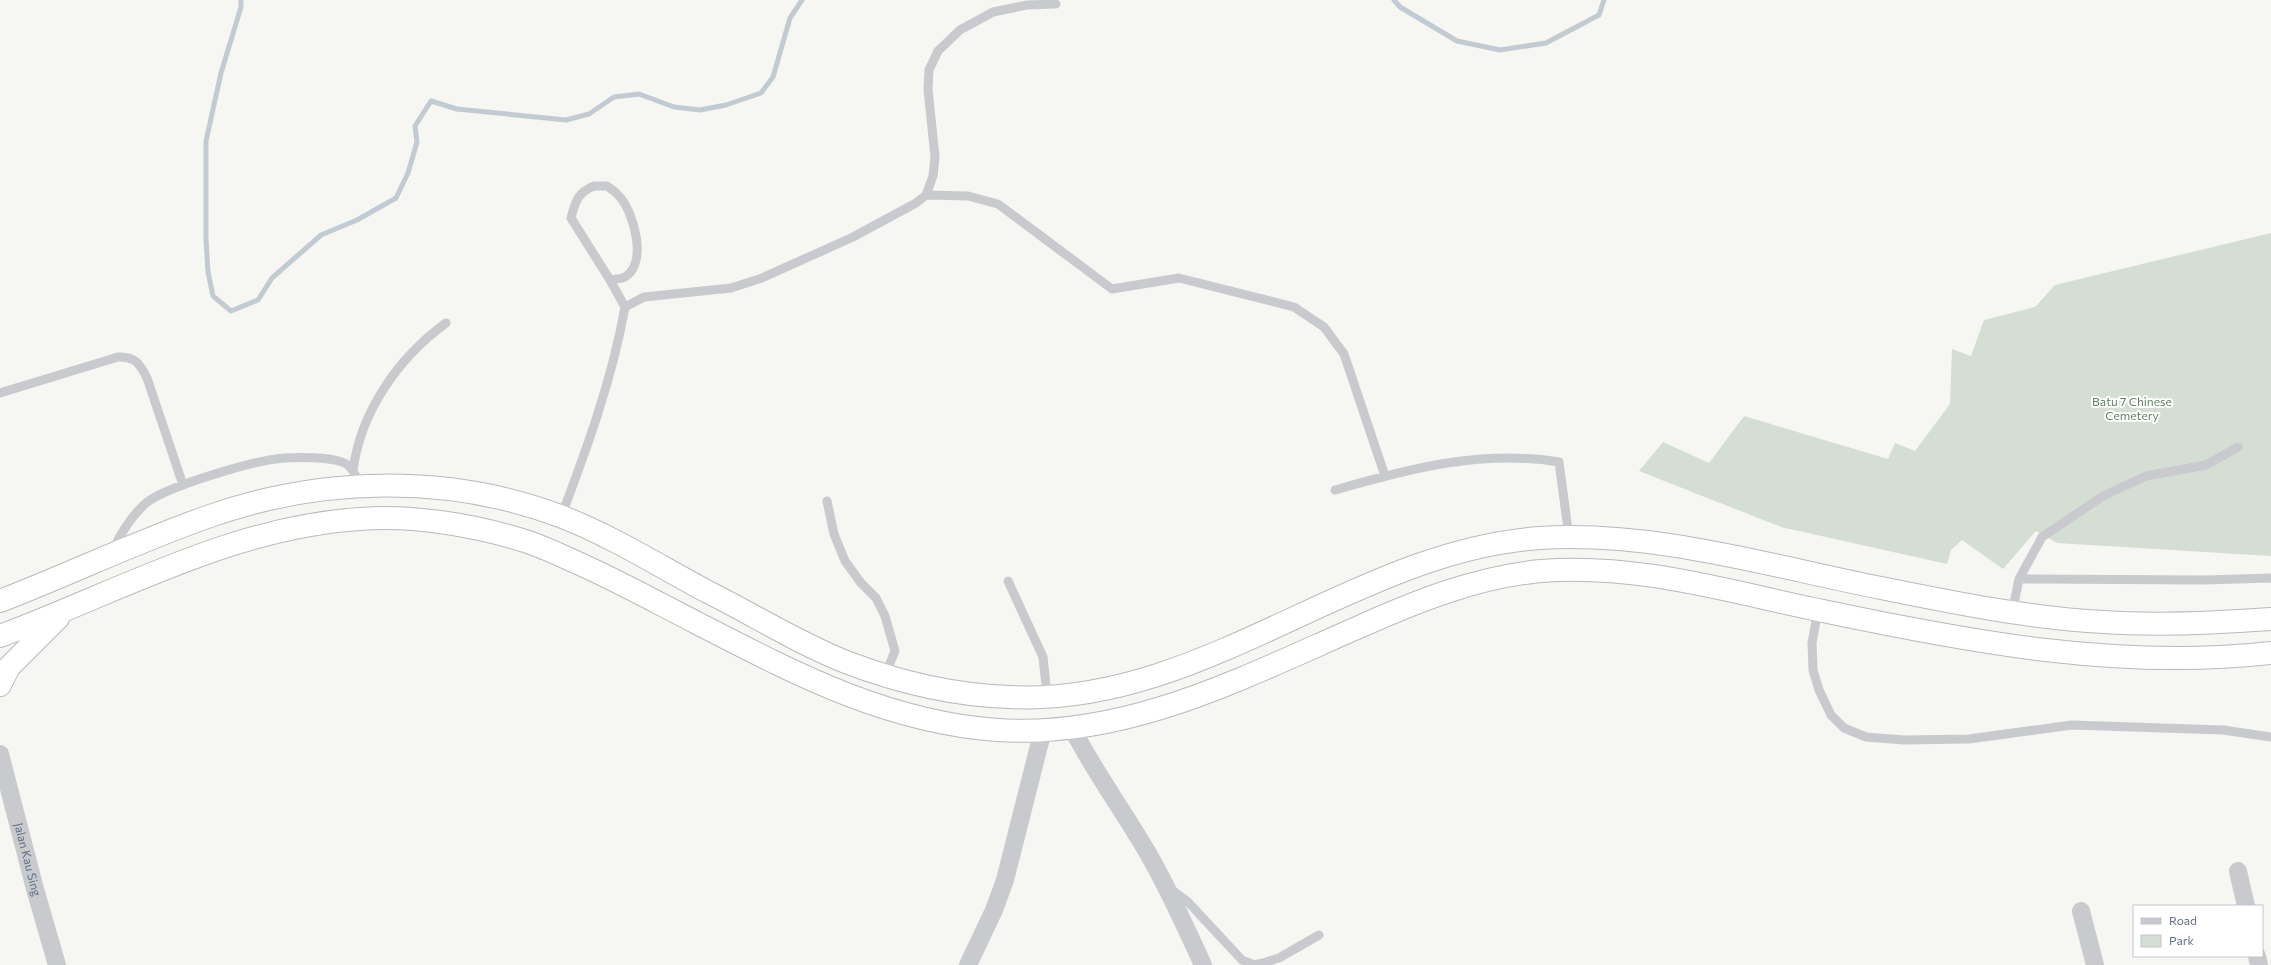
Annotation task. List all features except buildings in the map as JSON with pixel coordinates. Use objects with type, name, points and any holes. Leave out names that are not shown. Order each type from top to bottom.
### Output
[{"type":"highway","points":[[0,601],[54,581],[111,555],[212,515],[272,498],[320,488],[357,478],[453,490],[503,500],[561,517],[627,546],[787,634],[846,662],[885,675],[943,690],[1010,698],[1047,698],[1096,690],[1180,668],[1240,644],[1404,570],[1459,553],[1532,539],[1569,537],[1606,538],[1663,545],[2012,613],[2070,620],[2144,624],[2208,624],[2271,619]]},
{"type":"highway","points":[[0,636],[64,612],[120,586],[216,549],[288,529],[363,518],[400,519],[451,525],[526,541],[616,580],[780,666],[874,706],[934,722],[992,730],[1043,730],[1072,728],[1147,713],[1192,698],[1241,679],[1415,602],[1470,585],[1506,576],[1538,572],[1605,571],[1650,576],[1732,591],[1942,635],[2055,652],[2112,656],[2209,658],[2271,653]]},
{"type":"highway","points":[[0,685],[9,667],[64,612]]},
{"type":"street","points":[[1072,728],[1091,765],[1146,850],[1166,886],[1203,965]]},
{"type":"street","points":[[968,965],[1005,880],[1043,730]]},
{"type":"street","name":"Jalan Kau Sing","points":[[0,754],[37,896],[58,965]]},
{"type":"street","points":[[2238,871],[2246,905]]},
{"type":"street","points":[[2081,911],[2095,965]]},
{"type":"lane","points":[[625,307],[644,297],[731,288],[762,278],[860,234],[916,203],[926,195],[933,176],[935,157],[928,89],[929,70],[938,51],[960,30],[993,12],[1027,5],[1056,4]]},
{"type":"lane","points":[[561,517],[588,444],[611,374],[625,307],[571,218],[576,199],[584,190],[594,186],[607,186],[620,196],[635,229],[638,245],[635,264],[625,276],[610,280]]},
{"type":"lane","points":[[926,195],[968,196],[998,204],[1112,289],[1179,278],[1294,307],[1324,327],[1344,354],[1385,476]]},
{"type":"lane","points":[[357,478],[356,448],[375,406],[396,370],[425,338],[446,323]]},
{"type":"lane","points":[[0,393],[118,357],[127,356],[135,360],[140,364],[147,378],[183,485]]},
{"type":"lane","points":[[2012,613],[2019,579],[2042,538],[2102,496],[2146,476],[2206,465],[2238,447]]},
{"type":"lane","points":[[1335,490],[1385,476],[1452,461],[1506,457],[1559,462],[1569,537]]},
{"type":"lane","points":[[111,555],[130,521],[147,503],[183,485],[263,461],[285,458],[343,462],[357,478]]},
{"type":"lane","points":[[827,501],[834,534],[844,561],[861,583],[876,598],[885,616],[895,651],[885,675]]},
{"type":"lane","points":[[2019,579],[2205,580],[2271,578]]},
{"type":"lane","points":[[1008,581],[1043,657],[1047,698]]},
{"type":"lane","points":[[1818,610],[1812,643],[1813,670],[1819,690],[1831,715],[1844,728],[1866,736],[1904,740],[1969,739],[2072,725],[2223,730],[2271,737]]},
{"type":"lane","points":[[1166,886],[1188,902],[1242,960],[1254,965],[1279,958],[1318,935]]},
{"type":"green space","name":"Batu 7 Chinese Cemetery","points":[[2271,233],[2271,556],[2057,543],[2036,531],[2003,569],[1962,540],[1951,550],[1947,564],[1781,527],[1639,471],[1663,442],[1709,463],[1744,416],[1888,459],[1895,443],[1915,451],[1950,404],[1952,349],[1971,356],[1984,320],[2035,307],[2055,285]]},
{"type":"waterway","points":[[241,0],[241,7],[221,73],[206,141],[206,239],[208,272],[213,296],[231,311],[258,300],[272,278],[321,235],[357,220],[396,198],[408,173],[417,142],[415,126],[431,101],[457,109],[566,120],[589,114],[614,97],[639,94],[674,107],[700,110],[726,105],[761,93],[773,77],[790,18],[802,0]]},
{"type":"waterway","points":[[1394,0],[1400,7],[1457,41],[1500,50],[1546,43],[1599,15],[1604,0]]}]
